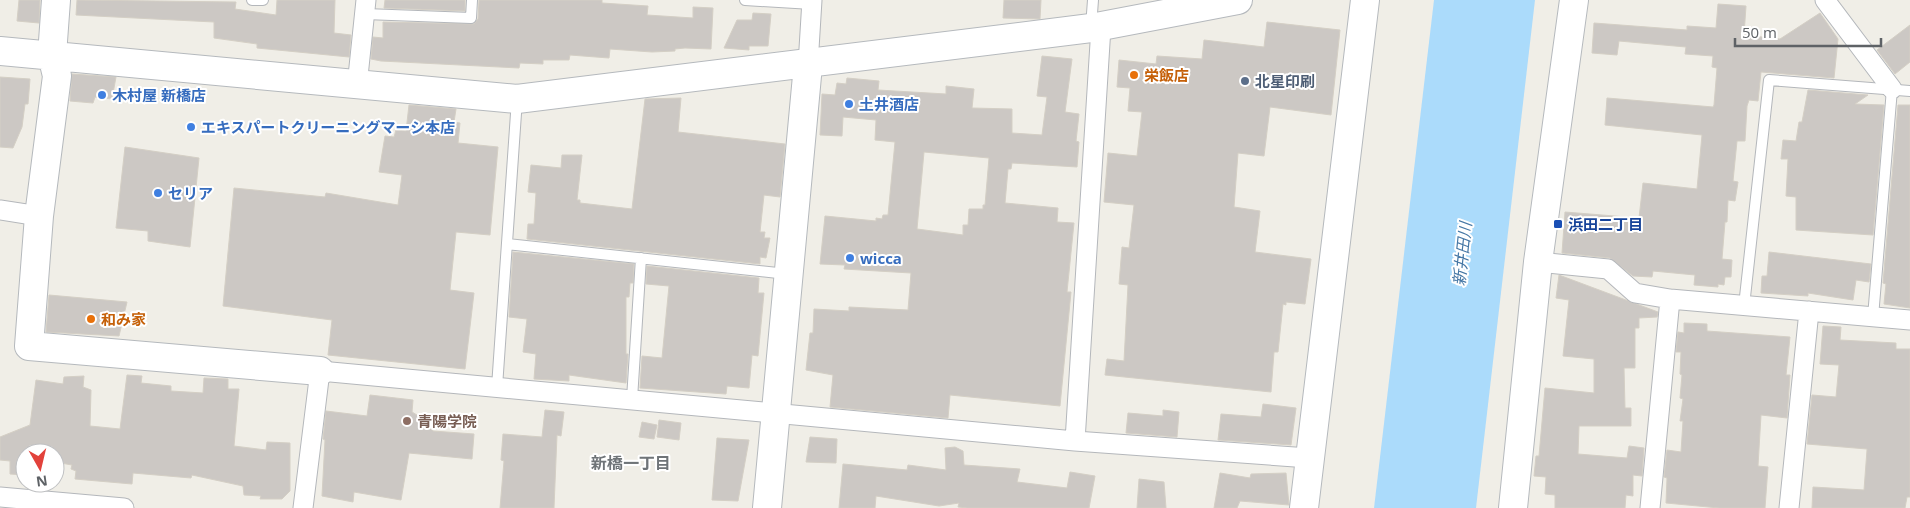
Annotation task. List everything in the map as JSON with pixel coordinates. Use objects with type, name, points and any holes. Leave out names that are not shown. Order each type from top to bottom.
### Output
[{"type":"street","points":[[56,0],[52,55],[57,76],[38,216],[29,346],[776,412],[1075,441],[1310,458]]},
{"type":"street","points":[[0,50],[357,86],[517,99],[808,65],[1096,28],[1238,0]]},
{"type":"street","points":[[1304,508],[1365,0]]},
{"type":"street","points":[[1513,508],[1538,262],[1574,0]]},
{"type":"street","points":[[1825,0],[1901,90]]},
{"type":"street","points":[[767,508],[808,65],[812,2]]},
{"type":"street","points":[[357,86],[365,7]]},
{"type":"street","points":[[1075,441],[1096,28]]},
{"type":"street","points":[[0,210],[38,216]]},
{"type":"street","points":[[1538,262],[1608,269],[1635,293],[1670,299],[1910,320]]},
{"type":"street","points":[[1650,508],[1670,299]]},
{"type":"street","points":[[1789,508],[1810,311]]},
{"type":"street","points":[[303,508],[320,372]]},
{"type":"street","points":[[0,497],[124,508]]},
{"type":"lane","points":[[252,0],[263,0]]},
{"type":"lane","points":[[365,7],[471,18],[472,0]]},
{"type":"lane","points":[[745,0],[812,2]]},
{"type":"lane","points":[[1093,0],[1096,28]]},
{"type":"lane","points":[[1744,306],[1769,80],[1901,90],[1873,317]]},
{"type":"lane","points":[[497,387],[517,99]]},
{"type":"lane","points":[[507,244],[789,274]]},
{"type":"lane","points":[[632,399],[641,258]]},
{"type":"water","name":"新井田川","points":[[1434,0],[1535,0],[1476,508],[1374,508]]},
{"type":"building","points":[[19,0],[40,0],[39,23],[17,21]]},
{"type":"building","points":[[77,0],[236,2],[235,9],[276,15],[277,0],[335,0],[334,33],[351,35],[349,57],[257,48],[257,44],[214,38],[214,22],[76,15]]},
{"type":"building","points":[[385,0],[465,0],[465,11],[384,8]]},
{"type":"building","points":[[479,0],[602,0],[602,3],[648,6],[647,15],[693,18],[693,7],[713,8],[711,49],[685,48],[675,49],[675,51],[652,52],[610,49],[609,58],[570,55],[569,60],[543,60],[543,64],[520,63],[519,68],[371,59],[373,37],[383,38],[383,22],[474,24],[478,19]]},
{"type":"building","points":[[1004,0],[1041,0],[1040,19],[1003,18]]},
{"type":"building","points":[[1718,4],[1746,6],[1744,35],[1780,39],[1820,13],[1838,39],[1834,78],[1761,72],[1758,101],[1749,100],[1747,106],[1745,141],[1737,141],[1733,181],[1738,182],[1735,201],[1728,200],[1722,259],[1732,260],[1731,277],[1725,277],[1724,285],[1718,284],[1718,287],[1694,285],[1695,275],[1653,271],[1652,277],[1633,276],[1610,258],[1562,253],[1565,212],[1639,218],[1643,183],[1697,189],[1702,135],[1605,125],[1607,98],[1713,107],[1714,105],[1717,68],[1712,67],[1713,56],[1685,54],[1686,47],[1619,41],[1617,55],[1592,53],[1594,23],[1687,30],[1687,26],[1716,28]]},
{"type":"building","points":[[753,13],[771,14],[768,46],[749,46],[749,50],[724,48],[737,20],[752,20]]},
{"type":"building","points":[[1267,22],[1340,30],[1331,115],[1270,107],[1264,156],[1238,153],[1234,207],[1260,211],[1255,252],[1311,259],[1305,304],[1286,302],[1286,305],[1283,304],[1278,352],[1274,352],[1271,392],[1105,375],[1107,359],[1124,361],[1128,285],[1119,284],[1122,247],[1129,248],[1134,205],[1104,202],[1108,153],[1137,156],[1142,112],[1128,111],[1130,88],[1117,87],[1119,60],[1156,64],[1157,56],[1202,59],[1204,40],[1264,47]]},
{"type":"building","points":[[1910,25],[1910,62],[1895,74],[1877,50]]},
{"type":"building","points":[[1042,56],[1072,59],[1065,112],[1079,114],[1076,141],[1079,142],[1077,167],[1012,163],[1011,169],[1008,169],[1005,203],[1058,208],[1057,222],[1074,223],[1067,292],[1071,292],[1060,406],[950,395],[948,418],[830,407],[833,375],[806,370],[810,333],[813,333],[814,309],[849,311],[849,307],[908,310],[911,273],[844,269],[845,265],[820,264],[825,216],[876,221],[876,218],[882,219],[883,215],[888,215],[895,142],[875,140],[876,120],[843,117],[842,136],[820,135],[822,94],[835,95],[837,83],[846,84],[847,78],[879,81],[878,90],[946,94],[946,86],[974,89],[972,108],[1012,109],[1012,133],[1042,135],[1047,97],[1037,96]],"holes":[[[924,152],[989,158],[985,205],[983,205],[983,209],[969,209],[968,225],[963,225],[963,235],[917,229]]]},
{"type":"building","points":[[72,74],[116,77],[112,99],[95,97],[93,103],[70,101]]},
{"type":"building","points":[[0,77],[30,79],[28,104],[25,104],[22,127],[13,148],[0,147]]},
{"type":"building","points":[[1808,90],[1868,95],[1855,104],[1884,105],[1873,235],[1796,230],[1796,197],[1786,196],[1788,159],[1781,159],[1783,140],[1796,141]]},
{"type":"building","points":[[681,98],[678,132],[785,144],[780,197],[764,195],[760,232],[765,232],[764,238],[770,238],[766,258],[760,257],[760,264],[527,239],[528,224],[534,224],[536,193],[528,192],[531,165],[561,168],[562,155],[582,155],[577,200],[580,200],[580,203],[632,209],[645,99]]},
{"type":"building","points":[[409,105],[456,109],[454,122],[460,123],[458,143],[498,147],[490,235],[456,232],[450,290],[474,293],[465,369],[328,355],[332,320],[223,306],[234,188],[325,197],[326,193],[398,205],[402,175],[379,172],[385,136],[394,137],[396,130],[406,131]]},
{"type":"building","points":[[1898,105],[1910,105],[1910,308],[1884,304],[1886,284],[1883,283]]},
{"type":"building","name":"セリア","points":[[125,147],[199,158],[190,247],[148,241],[148,231],[116,228]]},
{"type":"building","points":[[513,252],[634,264],[633,283],[630,283],[629,297],[626,297],[626,354],[628,354],[626,383],[569,375],[569,381],[534,379],[536,354],[523,352],[527,319],[509,317]]},
{"type":"building","points":[[1769,252],[1871,264],[1869,282],[1856,280],[1853,300],[1808,293],[1808,296],[1761,293],[1762,276],[1767,276]]},
{"type":"building","points":[[647,266],[759,278],[758,293],[764,293],[758,356],[752,355],[749,388],[727,386],[726,394],[640,388],[642,356],[662,358],[669,286],[646,284]]},
{"type":"building","points":[[1559,275],[1658,312],[1657,317],[1639,318],[1639,328],[1635,328],[1635,368],[1624,368],[1625,408],[1631,408],[1631,426],[1579,426],[1578,454],[1627,458],[1629,446],[1644,448],[1642,476],[1633,475],[1633,496],[1626,495],[1625,508],[1555,508],[1555,495],[1545,494],[1546,477],[1534,476],[1536,456],[1539,456],[1545,388],[1594,393],[1594,359],[1563,356],[1569,300],[1556,298]]},
{"type":"building","points":[[49,295],[127,302],[119,336],[46,332]]},
{"type":"building","points":[[1684,323],[1707,324],[1707,331],[1790,337],[1786,375],[1790,375],[1787,418],[1761,415],[1758,466],[1768,467],[1765,508],[1719,508],[1666,503],[1667,478],[1664,477],[1667,450],[1681,452],[1683,421],[1680,421],[1683,399],[1680,398],[1681,352],[1676,352],[1678,332],[1684,333]]},
{"type":"building","points":[[1823,326],[1841,327],[1840,340],[1896,343],[1896,349],[1910,349],[1910,497],[1907,497],[1905,508],[1812,508],[1813,487],[1864,490],[1867,450],[1807,444],[1812,395],[1836,397],[1839,365],[1820,364]]},
{"type":"building","points":[[127,375],[142,376],[141,383],[171,386],[171,391],[203,393],[204,378],[228,379],[228,389],[239,389],[234,446],[266,450],[267,442],[290,443],[290,491],[282,499],[260,499],[261,496],[244,495],[243,486],[192,475],[191,478],[133,473],[132,484],[75,479],[76,471],[71,469],[72,465],[65,464],[65,443],[15,443],[15,474],[10,474],[10,461],[0,460],[0,437],[30,425],[36,380],[63,384],[64,377],[84,376],[83,387],[91,390],[90,426],[120,429]]},
{"type":"building","points":[[370,395],[413,400],[412,412],[425,420],[433,431],[474,434],[472,459],[409,453],[401,500],[354,492],[353,502],[322,496],[325,440],[323,439],[326,411],[367,416]]},
{"type":"building","points":[[1263,404],[1296,408],[1291,445],[1218,440],[1221,414],[1261,417]]},
{"type":"building","points":[[545,410],[564,412],[561,436],[557,435],[554,508],[500,508],[504,461],[501,460],[503,434],[542,437]]},
{"type":"building","points":[[1163,410],[1179,412],[1177,437],[1126,433],[1128,413],[1163,416]]},
{"type":"building","points":[[659,420],[681,423],[679,440],[657,437]]},
{"type":"building","points":[[642,422],[657,425],[654,439],[639,437]]},
{"type":"building","points":[[810,437],[837,439],[836,463],[806,462]]},
{"type":"building","points":[[717,438],[749,440],[738,501],[712,500]]},
{"type":"building","points":[[955,447],[963,451],[964,465],[1020,469],[1017,482],[1067,488],[1070,472],[1095,476],[1089,508],[967,508],[958,507],[959,503],[939,506],[876,496],[875,508],[839,508],[843,464],[907,470],[908,465],[946,470],[945,448]]},
{"type":"building","points":[[1220,473],[1250,478],[1251,474],[1286,473],[1289,505],[1240,501],[1237,508],[1214,508]]},
{"type":"building","points":[[1139,479],[1164,482],[1166,508],[1137,508]]},
{"type":"place","name":"栄飯店","points":[[1134,75]]},
{"type":"place","name":"北星印刷","points":[[1245,81]]},
{"type":"place","name":"木村屋 新橋店","points":[[102,95]]},
{"type":"place","name":"土井酒店","points":[[849,104]]},
{"type":"place","name":"エキスパートクリーニングマーシ本店","points":[[191,127]]},
{"type":"place","name":"セリア","points":[[158,193]]},
{"type":"place","name":"浜田二丁目","points":[[1558,224]]},
{"type":"place","name":"wicca","points":[[850,258]]},
{"type":"place","name":"和み家","points":[[91,319]]},
{"type":"place","name":"青陽学院","points":[[407,421]]},
{"type":"district","name":"新橋一丁目","points":[[631,463]]}]
